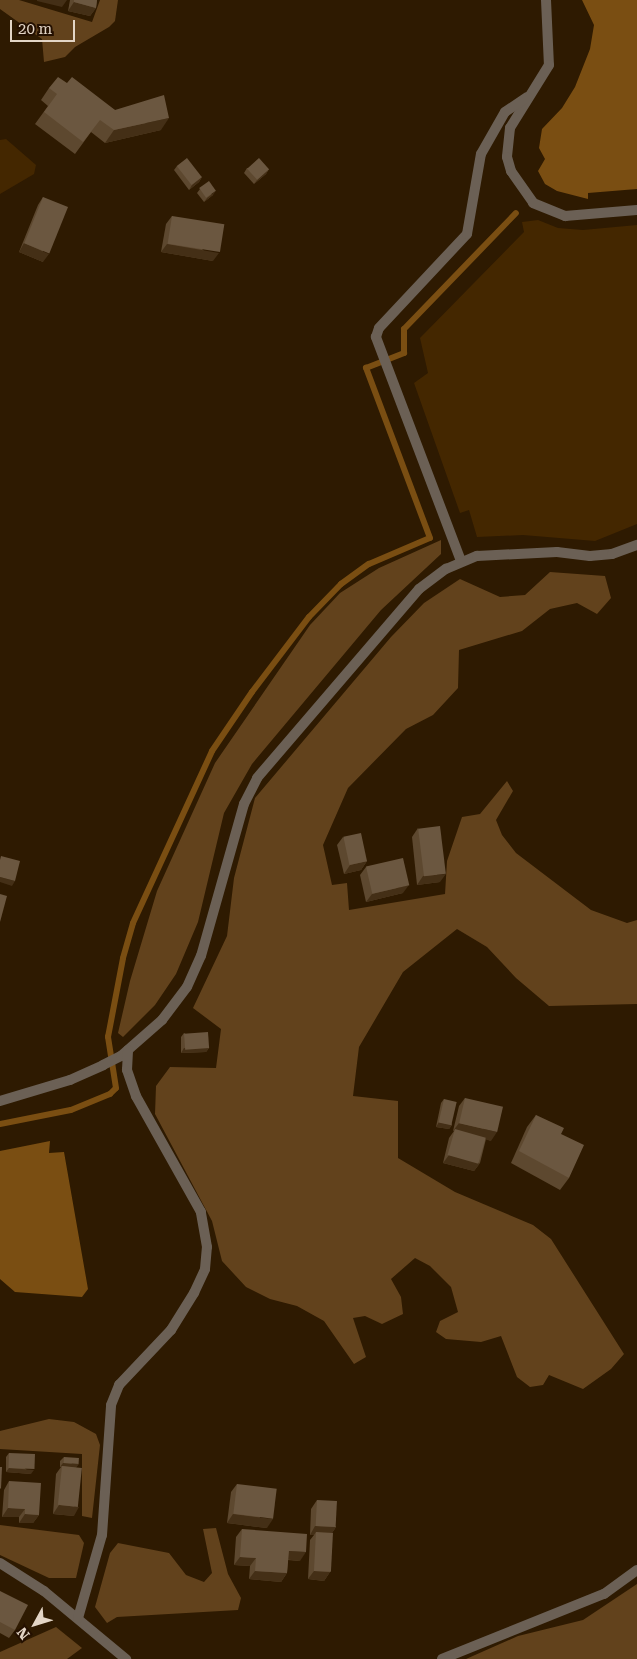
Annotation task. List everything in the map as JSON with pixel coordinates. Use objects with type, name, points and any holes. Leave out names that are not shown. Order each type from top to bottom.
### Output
[{"type":"street","points":[[460,561],[388,374],[376,337],[380,328],[467,234],[485,146],[505,112],[527,96],[543,78],[549,65],[546,0]]},
{"type":"street","points":[[527,96],[510,128],[507,157],[519,186],[533,203],[565,216],[637,210]]},
{"type":"street","points":[[0,1101],[70,1080],[103,1065],[124,1053],[162,1020],[188,986],[214,915],[244,804],[257,778],[419,589],[460,561],[477,556],[515,553],[605,554],[637,545]]},
{"type":"street","points":[[78,1618],[102,1535],[111,1405],[119,1385],[171,1330],[194,1294],[205,1269],[207,1247],[201,1212],[136,1096],[127,1070],[124,1053]]},
{"type":"street","points":[[0,1563],[78,1618],[126,1659]]},
{"type":"street","points":[[442,1659],[604,1594],[637,1570]]},
{"type":"shaded area","points":[[0,0],[19,0],[92,22],[100,0],[118,0],[115,21],[109,27],[75,47],[65,57],[44,62],[42,39],[0,9]]},
{"type":"shaded area","points":[[582,0],[637,0],[637,189],[588,193],[588,199],[557,191],[545,184],[538,171],[545,159],[539,148],[542,129],[562,108],[575,87],[590,49],[594,25]]},
{"type":"shaded area","points":[[6,139],[36,165],[34,174],[0,194],[0,140]]},
{"type":"shaded area","points":[[538,220],[558,228],[583,230],[637,225],[637,524],[595,541],[523,535],[477,537],[469,510],[460,513],[414,383],[428,373],[420,338],[524,232],[522,222]]},
{"type":"shaded area","points":[[441,540],[441,554],[381,610],[252,764],[224,813],[198,922],[176,974],[155,1005],[123,1037],[118,1033],[130,981],[157,891],[215,763],[310,625],[340,593],[379,568]]},
{"type":"shaded area","points":[[550,572],[605,576],[611,598],[597,614],[577,603],[550,609],[522,631],[459,650],[458,688],[433,715],[406,729],[348,788],[323,845],[332,885],[347,883],[349,910],[445,894],[447,861],[462,817],[480,814],[507,781],[513,791],[496,820],[502,835],[516,853],[591,910],[627,923],[637,920],[637,1004],[549,1006],[516,978],[487,947],[457,929],[403,972],[359,1047],[353,1096],[398,1101],[398,1158],[455,1192],[533,1225],[551,1239],[624,1354],[611,1369],[583,1389],[549,1375],[543,1385],[530,1387],[517,1377],[501,1336],[481,1342],[446,1339],[436,1332],[440,1321],[458,1312],[451,1287],[430,1266],[415,1258],[391,1279],[401,1297],[403,1314],[382,1324],[365,1316],[353,1318],[366,1357],[354,1364],[324,1321],[297,1306],[270,1299],[246,1287],[222,1261],[212,1221],[155,1114],[156,1086],[170,1067],[216,1068],[221,1029],[193,1008],[227,936],[234,878],[255,798],[391,637],[424,603],[460,579],[500,597],[525,595]]},
{"type":"shaded area","points":[[50,1141],[49,1153],[64,1152],[88,1289],[82,1297],[15,1292],[0,1279],[0,1151]]},
{"type":"shaded area","points":[[49,1419],[74,1422],[96,1434],[100,1445],[92,1518],[82,1516],[82,1454],[0,1449],[0,1431]]},
{"type":"shaded area","points":[[0,1525],[79,1535],[84,1543],[76,1578],[49,1578],[0,1555]]},
{"type":"shaded area","points":[[216,1528],[228,1574],[241,1598],[238,1610],[117,1617],[107,1623],[95,1607],[110,1553],[118,1543],[169,1553],[186,1575],[204,1582],[212,1573],[203,1529]]},
{"type":"shaded area","points":[[637,1584],[637,1659],[466,1659],[518,1636],[583,1620]]},
{"type":"shaded area","points":[[56,1627],[82,1648],[67,1659],[0,1659],[0,1652]]},
{"type":"building","points":[[74,0],[97,0],[96,8],[74,2]]},
{"type":"building","points":[[58,77],[67,83],[72,77],[115,110],[164,95],[169,118],[114,130],[100,120],[83,142],[44,112],[57,94],[49,88]]},
{"type":"building","points":[[187,158],[202,177],[192,185],[177,166]]},
{"type":"building","points":[[259,158],[269,169],[257,180],[247,169]]},
{"type":"building","points":[[209,181],[216,191],[206,198],[199,188]]},
{"type":"building","points":[[43,197],[68,207],[49,253],[24,243]]},
{"type":"building","points":[[172,216],[224,224],[220,252],[168,244]]},
{"type":"building","points":[[440,826],[446,874],[424,876],[418,829]]},
{"type":"building","points":[[361,833],[367,861],[349,865],[343,837]]},
{"type":"building","points":[[1,856],[20,861],[15,881],[0,877]]},
{"type":"building","points":[[403,858],[409,885],[372,894],[366,867]]},
{"type":"building","points":[[0,894],[7,896],[0,922]]},
{"type":"building","points":[[208,1032],[209,1048],[185,1050],[184,1034]]},
{"type":"building","points":[[465,1098],[503,1107],[497,1132],[459,1123]]},
{"type":"building","points":[[444,1099],[457,1102],[451,1125],[439,1122]]},
{"type":"building","points":[[536,1115],[564,1128],[561,1134],[584,1145],[569,1178],[519,1151]]},
{"type":"building","points":[[455,1129],[486,1138],[478,1164],[448,1155]]},
{"type":"building","points":[[9,1453],[35,1454],[34,1469],[8,1468]]},
{"type":"building","points":[[64,1457],[79,1458],[79,1464],[64,1463]]},
{"type":"building","points":[[62,1466],[82,1468],[78,1507],[58,1505]]},
{"type":"building","points":[[0,1467],[2,1467],[1,1489],[0,1488]]},
{"type":"building","points":[[9,1481],[41,1483],[39,1515],[25,1514],[25,1509],[8,1508]]},
{"type":"building","points":[[237,1484],[277,1489],[273,1519],[233,1514]]},
{"type":"building","points":[[317,1500],[337,1501],[336,1527],[316,1526]]},
{"type":"building","points":[[242,1529],[307,1534],[306,1552],[289,1551],[287,1573],[255,1571],[256,1558],[240,1557]]},
{"type":"building","points":[[316,1532],[333,1533],[331,1572],[314,1571]]},
{"type":"building","points":[[0,1591],[28,1605],[15,1630],[0,1622]]},
{"type":"waterway","points":[[0,1124],[71,1110],[110,1094],[116,1088],[108,1037],[123,958],[133,923],[212,751],[252,692],[309,617],[341,584],[369,564],[430,538],[366,368],[404,353],[404,329],[516,213]]}]
